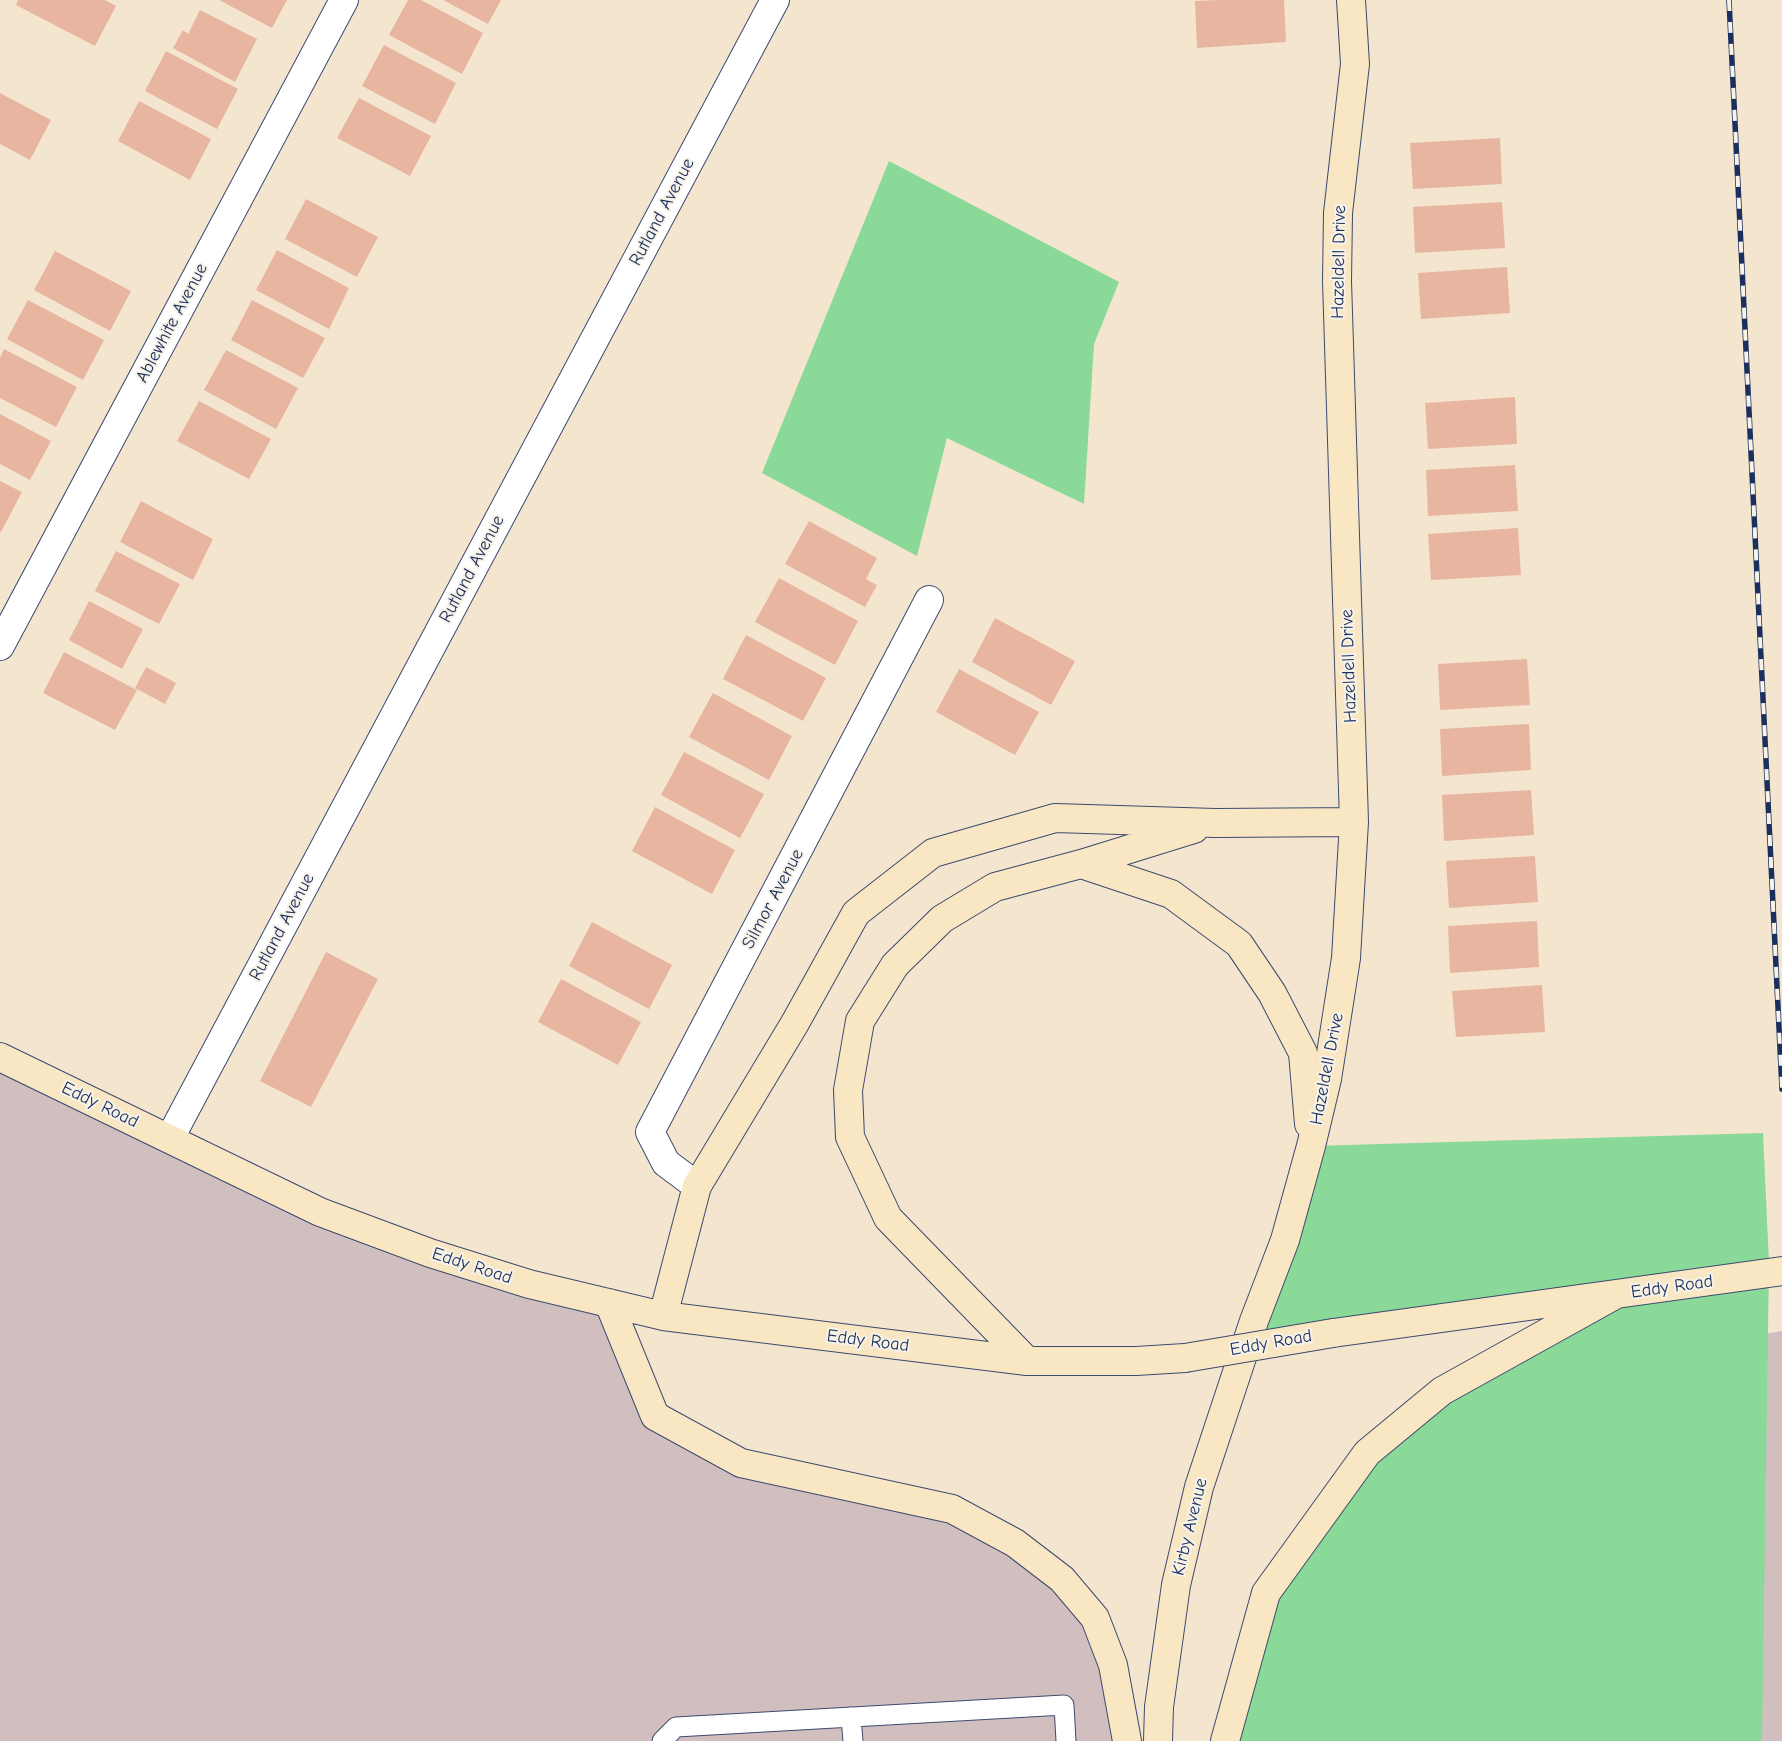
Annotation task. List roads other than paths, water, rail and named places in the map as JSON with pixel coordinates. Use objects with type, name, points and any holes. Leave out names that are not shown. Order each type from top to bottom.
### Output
[{"type":"street","name":"Ablewhite Avenue","points":[[0,646],[344,0]]},
{"type":"street","name":"Rutland Avenue","points":[[170,1138],[775,0]]},
{"type":"street","name":"Hazeldell Drive","points":[[1254,1321],[1285,1240],[1328,1079],[1346,958],[1354,822],[1337,281],[1338,213],[1355,64],[1351,0]]},
{"type":"street","name":"Silmor Avenue","points":[[697,1186],[666,1163],[650,1132],[929,600]]},
{"type":"street","points":[[663,1316],[697,1186],[795,1023],[856,912],[933,853],[1056,818],[1216,823],[1354,822]]},
{"type":"street","points":[[1027,1361],[888,1218],[850,1137],[848,1090],[860,1021],[895,964],[942,919],[994,887],[1081,864],[1216,823]]},
{"type":"street","points":[[1081,864],[1171,894],[1239,944],[1272,993],[1302,1053],[1311,1146]]},
{"type":"street","name":"Eddy Road","points":[[0,1057],[320,1212],[430,1253],[529,1284],[663,1316],[1027,1361],[1136,1361],[1185,1358],[1333,1333],[1612,1296],[1782,1271]]},
{"type":"street","points":[[1225,1741],[1266,1593],[1367,1453],[1442,1391],[1612,1296]]},
{"type":"street","points":[[609,1303],[655,1416],[741,1463],[952,1509],[1015,1543],[1062,1579],[1095,1618],[1113,1666],[1127,1741]]},
{"type":"street","name":"Kirby Avenue","points":[[1158,1741],[1160,1707],[1172,1613],[1184,1549],[1199,1486],[1254,1321]]},
{"type":"lane","points":[[662,1741],[676,1728],[1064,1705],[1066,1741]]},
{"type":"lane","points":[[851,1717],[852,1741]]},
{"type":"railway","points":[[1729,0],[1782,1089]]}]
